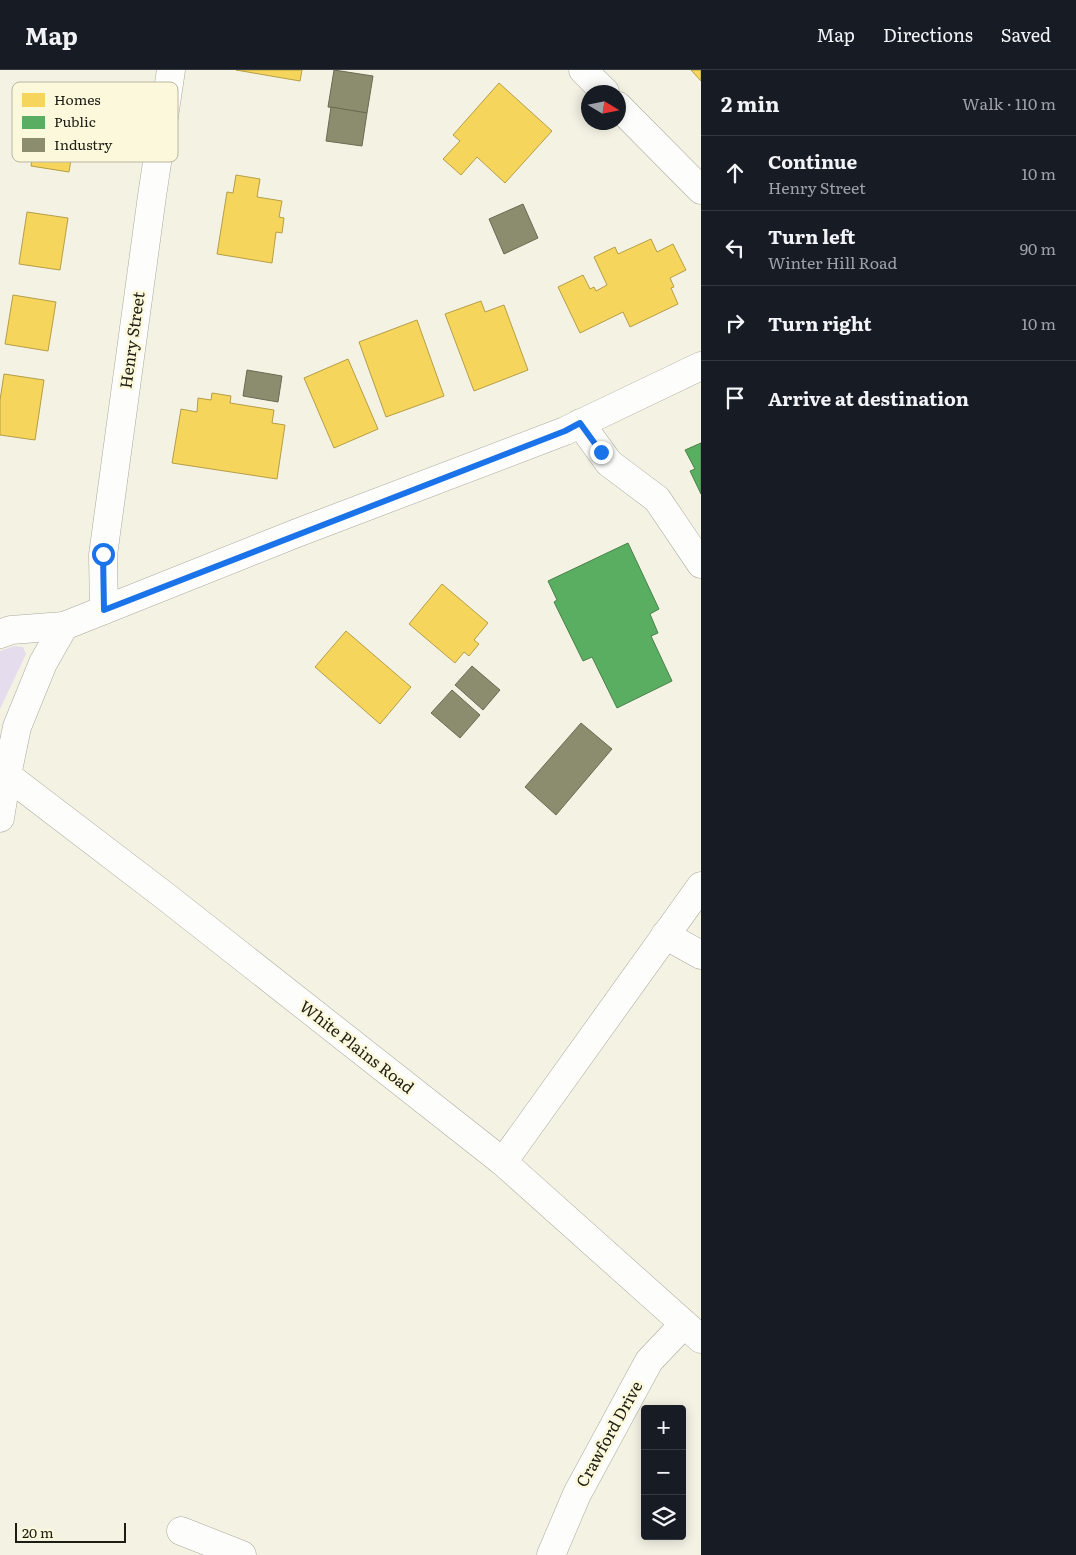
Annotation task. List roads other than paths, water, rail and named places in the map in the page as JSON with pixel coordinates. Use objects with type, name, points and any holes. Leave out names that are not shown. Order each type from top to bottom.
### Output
[{"type":"main road","points":[[583,70],[598,85]]},
{"type":"main road","points":[[626,114],[701,190]]},
{"type":"main road","name":"Henry Street","points":[[104,610],[103,554],[157,162]]},
{"type":"main road","points":[[0,634],[11,630],[64,626],[565,431],[701,366]]},
{"type":"main road","points":[[580,423],[609,463],[657,499],[701,564]]},
{"type":"main road","points":[[0,818],[4,772],[17,727],[42,663],[64,626]]},
{"type":"main road","name":"White Plains Road","points":[[4,772],[503,1162],[692,1331]]},
{"type":"main road","points":[[503,1162],[701,886]]},
{"type":"main road","points":[[665,935],[701,955]]},
{"type":"main road","name":"Crawford Drive","points":[[551,1555],[577,1494],[650,1361],[692,1331]]},
{"type":"main road","points":[[181,1531],[242,1555]]}]
